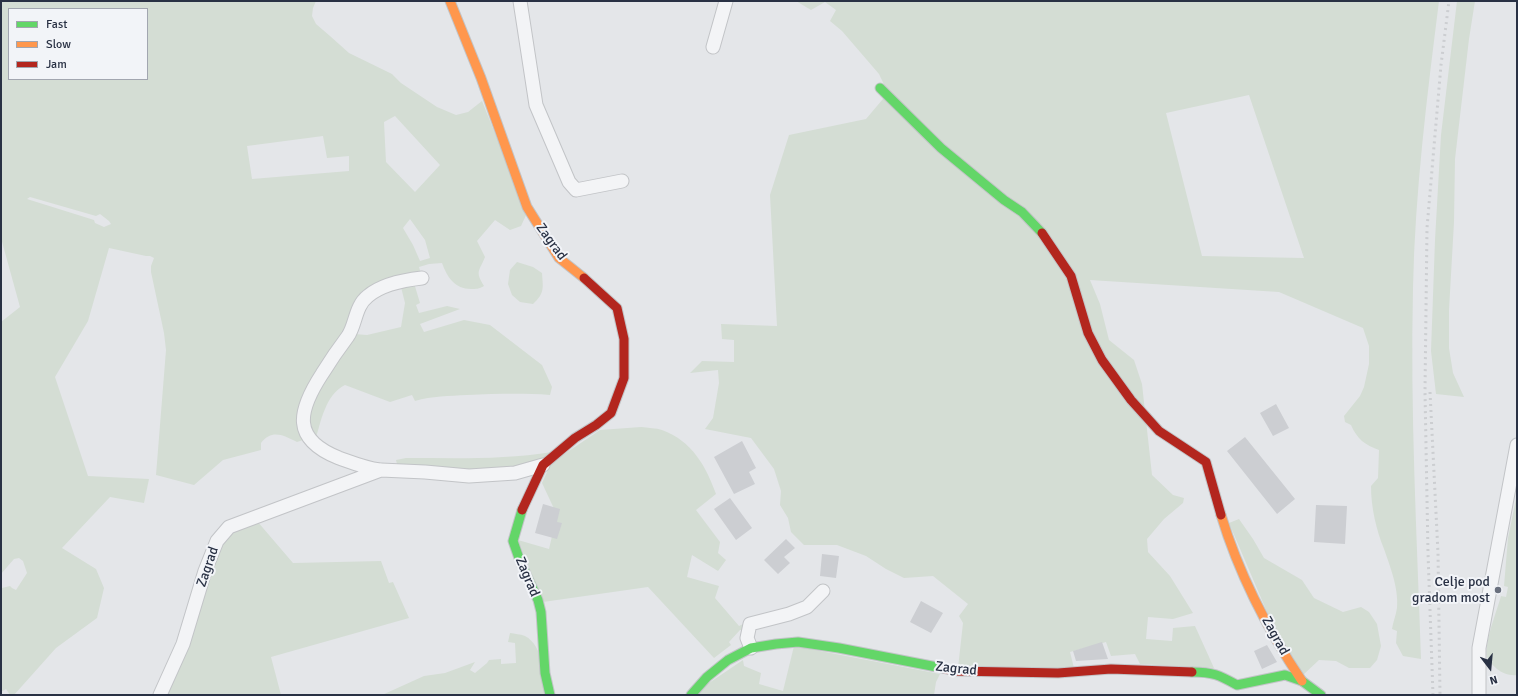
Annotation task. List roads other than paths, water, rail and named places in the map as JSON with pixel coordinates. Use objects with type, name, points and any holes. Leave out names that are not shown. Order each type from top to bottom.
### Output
[{"type":"street","name":"Zagrad","points":[[450,1],[527,207],[559,258],[590,282],[617,308],[624,340],[624,378],[610,413],[596,425],[575,438],[544,465],[522,510],[513,541],[520,561],[538,600],[541,612],[545,673],[550,695]]},
{"type":"street","points":[[520,1],[536,105],[569,182],[576,190],[622,181]]},
{"type":"street","points":[[713,47],[726,1]]},
{"type":"street","name":"Zagrad","points":[[880,88],[941,148],[1004,200],[1022,212],[1040,230],[1071,276],[1088,333],[1102,360],[1131,400],[1159,430],[1206,462],[1225,526],[1239,565],[1283,654],[1302,681]]},
{"type":"street","name":"Zagrad","points":[[422,278],[407,280],[383,288],[367,296],[359,306],[350,332],[310,393],[305,406],[303,419],[304,429],[308,436],[316,445],[330,454],[366,468],[381,470],[469,476],[514,473],[544,465]]},
{"type":"street","points":[[1479,695],[1479,648],[1517,445]]},
{"type":"street","name":"Zagrad","points":[[160,695],[183,644],[205,571],[217,542],[229,527],[381,470]]},
{"type":"street","points":[[751,648],[747,638],[750,624],[789,614],[807,607],[824,591]]},
{"type":"street","name":"Zagrad","points":[[691,695],[707,677],[728,660],[751,648],[798,642],[839,648],[955,671],[1058,673],[1111,669],[1207,672],[1220,675],[1240,690],[1285,675],[1302,681],[1321,695]]},
{"type":"railway","points":[[1433,695],[1428,553],[1425,392],[1427,228],[1441,65],[1449,1]]},
{"type":"railway","points":[[1430,392],[1438,553],[1440,695]]},
{"type":"place","name":"Celje pod gradom most","points":[[1498,590]]}]
